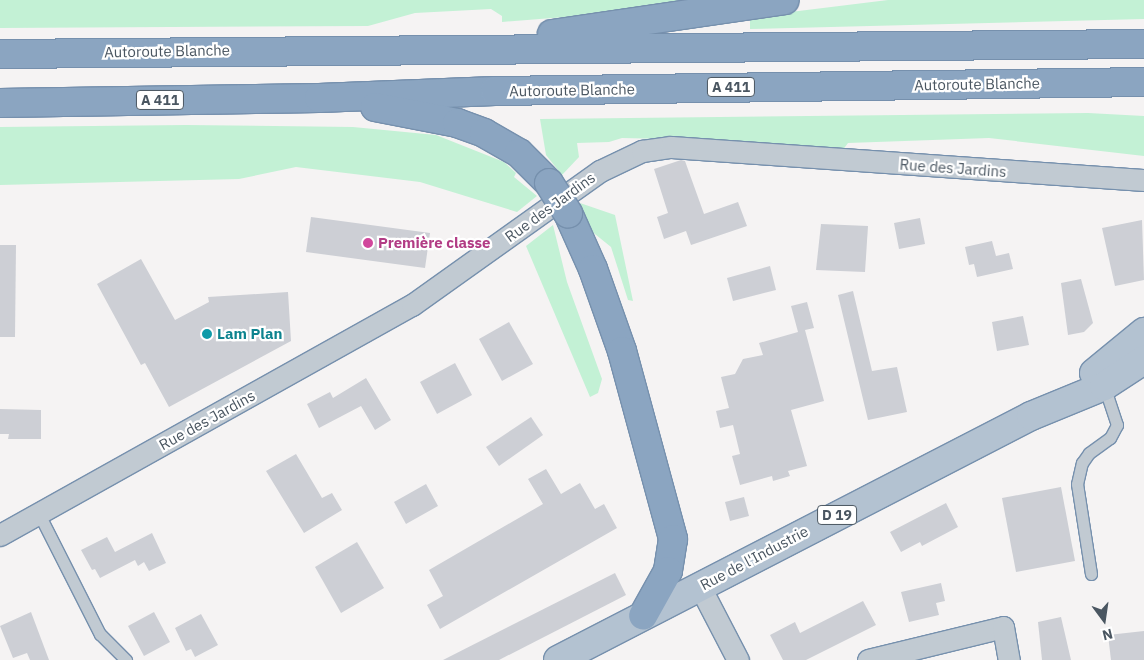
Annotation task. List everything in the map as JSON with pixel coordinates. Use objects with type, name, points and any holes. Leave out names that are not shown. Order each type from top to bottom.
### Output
[{"type":"highway","points":[[409,48],[566,32],[785,0]]},
{"type":"highway","name":"Autoroute Blanche","points":[[0,54],[409,48],[1144,44]]},
{"type":"highway","name":"Autoroute Blanche","points":[[0,103],[319,98],[495,91],[1144,82]]},
{"type":"highway","points":[[319,98],[457,123],[519,153],[549,183],[568,213],[616,334],[673,539],[668,571],[643,616]]},
{"type":"main road","name":"Rue de l'Industrie","points":[[1100,379],[1144,332]]},
{"type":"main road","name":"Rue de l'Industrie","points":[[558,660],[1100,379],[1144,360]]},
{"type":"street","name":"Rue des Jardins","points":[[0,535],[412,305],[600,171],[642,151],[671,147],[1144,180]]},
{"type":"street","points":[[700,587],[738,660]]},
{"type":"street","points":[[868,660],[1003,627],[1010,660]]},
{"type":"lane","points":[[1092,574],[1077,484],[1082,463],[1089,453],[1110,438],[1117,425],[1100,379]]},
{"type":"lane","points":[[39,514],[100,634],[126,660]]},
{"type":"green space","points":[[0,0],[682,0],[591,15],[502,22],[502,16],[491,9],[415,13],[368,26],[0,28]]},
{"type":"green space","points":[[888,0],[1144,0],[1144,19],[750,29],[750,17]]},
{"type":"green space","points":[[1088,113],[1144,116],[1144,156],[989,138],[848,143],[842,151],[707,140],[622,138],[609,142],[577,143],[579,157],[562,175],[546,155],[540,119]]},
{"type":"green space","points":[[186,125],[353,127],[436,135],[504,162],[516,173],[514,177],[537,196],[517,212],[420,182],[296,167],[239,179],[0,185],[0,127]]},
{"type":"green space","points":[[580,203],[615,215],[633,301],[628,300],[611,247],[590,230]]},
{"type":"green space","points":[[553,225],[567,282],[602,379],[598,393],[590,397],[526,246]]},
{"type":"building","points":[[681,160],[685,161],[704,214],[738,202],[747,226],[691,245],[686,231],[664,239],[657,217],[668,213],[654,169]]},
{"type":"building","name":"Première classe","points":[[311,217],[430,233],[425,268],[306,252]]},
{"type":"building","points":[[920,218],[925,244],[899,249],[894,223]]},
{"type":"building","points":[[1142,220],[1144,280],[1115,286],[1102,228]]},
{"type":"building","points":[[821,224],[868,226],[865,272],[816,270]]},
{"type":"building","points":[[992,241],[996,256],[1009,253],[1013,269],[977,277],[974,264],[969,265],[965,247]]},
{"type":"building","points":[[0,245],[16,245],[15,337],[0,337]]},
{"type":"building","name":"Lam Plan","points":[[141,259],[175,320],[209,302],[208,297],[288,292],[291,341],[169,407],[145,363],[141,365],[97,284]]},
{"type":"building","points":[[770,266],[776,290],[733,301],[727,278]]},
{"type":"building","points":[[1081,279],[1093,323],[1084,332],[1068,335],[1061,283]]},
{"type":"building","points":[[853,291],[872,371],[897,367],[907,412],[868,420],[838,295]]},
{"type":"building","points":[[807,302],[814,328],[805,330],[824,401],[791,410],[807,466],[788,471],[790,476],[773,481],[772,476],[740,485],[732,456],[740,454],[733,425],[720,428],[716,411],[729,408],[721,377],[735,374],[743,359],[763,355],[759,343],[798,332],[791,306]]},
{"type":"building","points":[[1023,316],[1029,345],[997,351],[992,322]]},
{"type":"building","points":[[509,322],[533,364],[502,381],[479,339]]},
{"type":"building","points":[[455,363],[472,395],[437,414],[420,382]]},
{"type":"building","points":[[366,378],[391,420],[375,430],[361,406],[319,428],[307,404],[330,392],[333,398]]},
{"type":"building","points":[[0,409],[41,410],[41,439],[8,439],[9,434],[0,434]]},
{"type":"building","points":[[531,417],[543,435],[499,466],[486,447]]},
{"type":"building","points":[[296,454],[322,498],[332,493],[342,510],[304,533],[266,471]]},
{"type":"building","points":[[546,469],[561,494],[580,483],[595,509],[604,504],[617,528],[440,629],[427,605],[443,596],[429,570],[543,504],[528,479]]},
{"type":"building","points":[[426,484],[438,506],[406,524],[394,502]]},
{"type":"building","points":[[1061,487],[1075,561],[1016,572],[1002,498]]},
{"type":"building","points":[[744,497],[749,516],[730,521],[725,502]]},
{"type":"building","points":[[946,503],[958,527],[922,546],[920,542],[901,552],[890,532]]},
{"type":"building","points":[[152,533],[166,563],[149,571],[144,562],[138,566],[135,560],[100,578],[95,569],[92,570],[81,550],[107,537],[115,552]]},
{"type":"building","points":[[357,542],[384,588],[341,613],[315,567]]},
{"type":"building","points":[[615,573],[626,595],[499,660],[443,660]]},
{"type":"building","points":[[941,583],[945,601],[936,603],[939,615],[909,622],[901,592]]},
{"type":"building","points":[[863,601],[876,625],[806,660],[783,660],[770,635],[795,622],[800,633]]},
{"type":"building","points":[[31,612],[49,660],[30,660],[27,653],[13,658],[0,626]]},
{"type":"building","points":[[154,612],[170,642],[144,656],[128,626]]},
{"type":"building","points":[[201,614],[218,645],[195,657],[191,649],[186,651],[175,628]]},
{"type":"building","points":[[1061,617],[1071,660],[1042,660],[1038,622]]},
{"type":"building","points":[[1144,631],[1144,660],[1111,660],[1108,635]]},
{"type":"place","name":"Première classe","points":[[368,243]]},
{"type":"place","name":"Lam Plan","points":[[207,334]]}]
